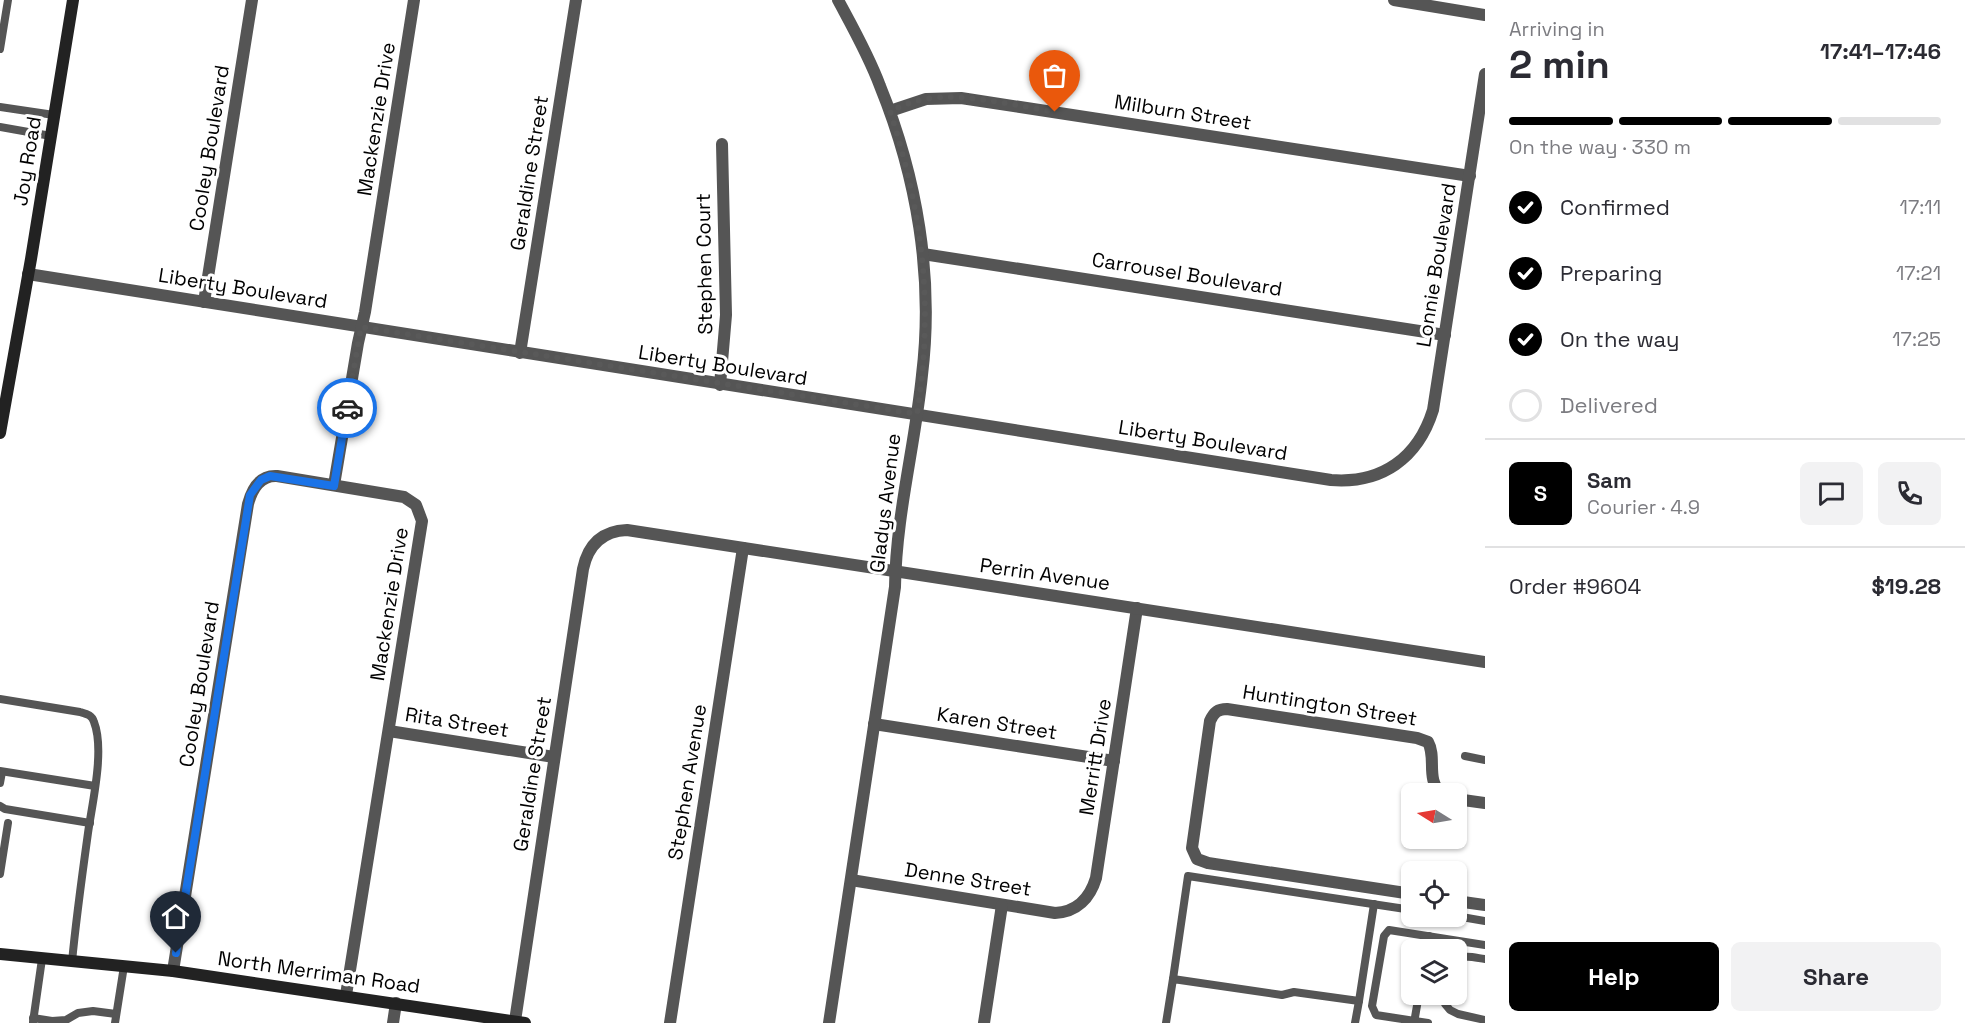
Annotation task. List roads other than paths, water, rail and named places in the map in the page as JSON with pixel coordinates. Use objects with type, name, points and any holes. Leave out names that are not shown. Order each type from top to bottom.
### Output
[{"type":"main road","name":"Joy Road","points":[[0,434],[73,0]]},
{"type":"main road","name":"North Merriman Road","points":[[0,954],[173,971],[520,1022]]},
{"type":"street","name":"Cooley Boulevard","points":[[204,302],[252,0]]},
{"type":"street","name":"Mackenzie Drive","points":[[346,995],[421,532],[421,514],[416,505],[404,498],[334,486],[365,312],[414,0]]},
{"type":"street","name":"Geraldine Street","points":[[520,353],[576,0]]},
{"type":"street","name":"Gladys Avenue","points":[[829,1023],[895,587],[895,555],[917,414],[926,330],[923,254],[912,185],[890,111],[868,57],[838,0]]},
{"type":"street","points":[[1394,0],[1485,15]]},
{"type":"street","name":"Lonnie Boulevard","points":[[1407,456],[1421,438],[1433,410],[1485,74]]},
{"type":"street","name":"Milburn Street","points":[[890,111],[926,99],[961,98],[1470,176]]},
{"type":"street","name":"Stephen Court","points":[[720,385],[726,315],[722,144]]},
{"type":"street","name":"Carrousel Boulevard","points":[[923,254],[1445,334]]},
{"type":"street","name":"Liberty Boulevard","points":[[28,273],[720,385],[1331,480],[1350,481],[1368,478],[1396,465],[1407,456]]},
{"type":"street","name":"Cooley Boulevard","points":[[173,971],[250,495],[261,480],[270,476],[334,486]]},
{"type":"street","name":"Perrin Avenue","points":[[600,538],[609,532],[627,530],[1485,662]]},
{"type":"street","name":"Geraldine Street","points":[[520,1022],[554,758],[583,569],[588,553],[600,538]]},
{"type":"street","name":"Stephen Avenue","points":[[670,1023],[743,548]]},
{"type":"street","name":"Merritt Drive","points":[[1077,906],[1088,897],[1096,878],[1137,608]]},
{"type":"street","name":"Huntington Street","points":[[1401,892],[1208,863],[1197,859],[1192,848],[1210,720],[1215,712],[1227,709],[1417,738],[1428,742],[1432,748],[1434,783]]},
{"type":"street","name":"Karen Street","points":[[874,724],[1114,761]]},
{"type":"street","name":"Rita Street","points":[[389,731],[554,758]]},
{"type":"street","points":[[1467,801],[1485,803]]},
{"type":"street","name":"Denne Street","points":[[850,880],[1055,913],[1068,911],[1077,906]]},
{"type":"street","points":[[1467,903],[1485,905]]},
{"type":"street","points":[[984,1023],[1002,905]]},
{"type":"street","points":[[393,1023],[396,1003]]},
{"type":"lane","points":[[0,49],[8,0]]},
{"type":"lane","points":[[0,107],[54,115]]},
{"type":"lane","points":[[0,127],[51,136]]},
{"type":"lane","points":[[0,699],[80,712],[92,717],[98,740],[95,786],[72,962]]},
{"type":"lane","points":[[1466,756],[1485,760]]},
{"type":"lane","points":[[0,783],[1,771],[95,786]]},
{"type":"lane","points":[[0,806],[5,809],[90,823]]},
{"type":"lane","points":[[0,874],[8,823]]},
{"type":"lane","points":[[1166,1023],[1188,876],[1401,908]]},
{"type":"lane","points":[[1355,1023],[1374,904]]},
{"type":"lane","points":[[1467,918],[1485,921]]},
{"type":"lane","points":[[1428,1023],[1376,1015],[1372,1006],[1384,936],[1389,930],[1485,945]]},
{"type":"lane","points":[[1467,957],[1485,959]]},
{"type":"lane","points":[[42,959],[33,1021],[73,1019],[78,1012],[93,1011],[116,1019],[124,966]]},
{"type":"lane","points":[[1173,979],[1282,995],[1294,992],[1359,1001]]},
{"type":"lane","points":[[1414,1022],[1417,1005]]},
{"type":"lane","points":[[1447,1005],[1450,1010],[1485,1020]]}]
